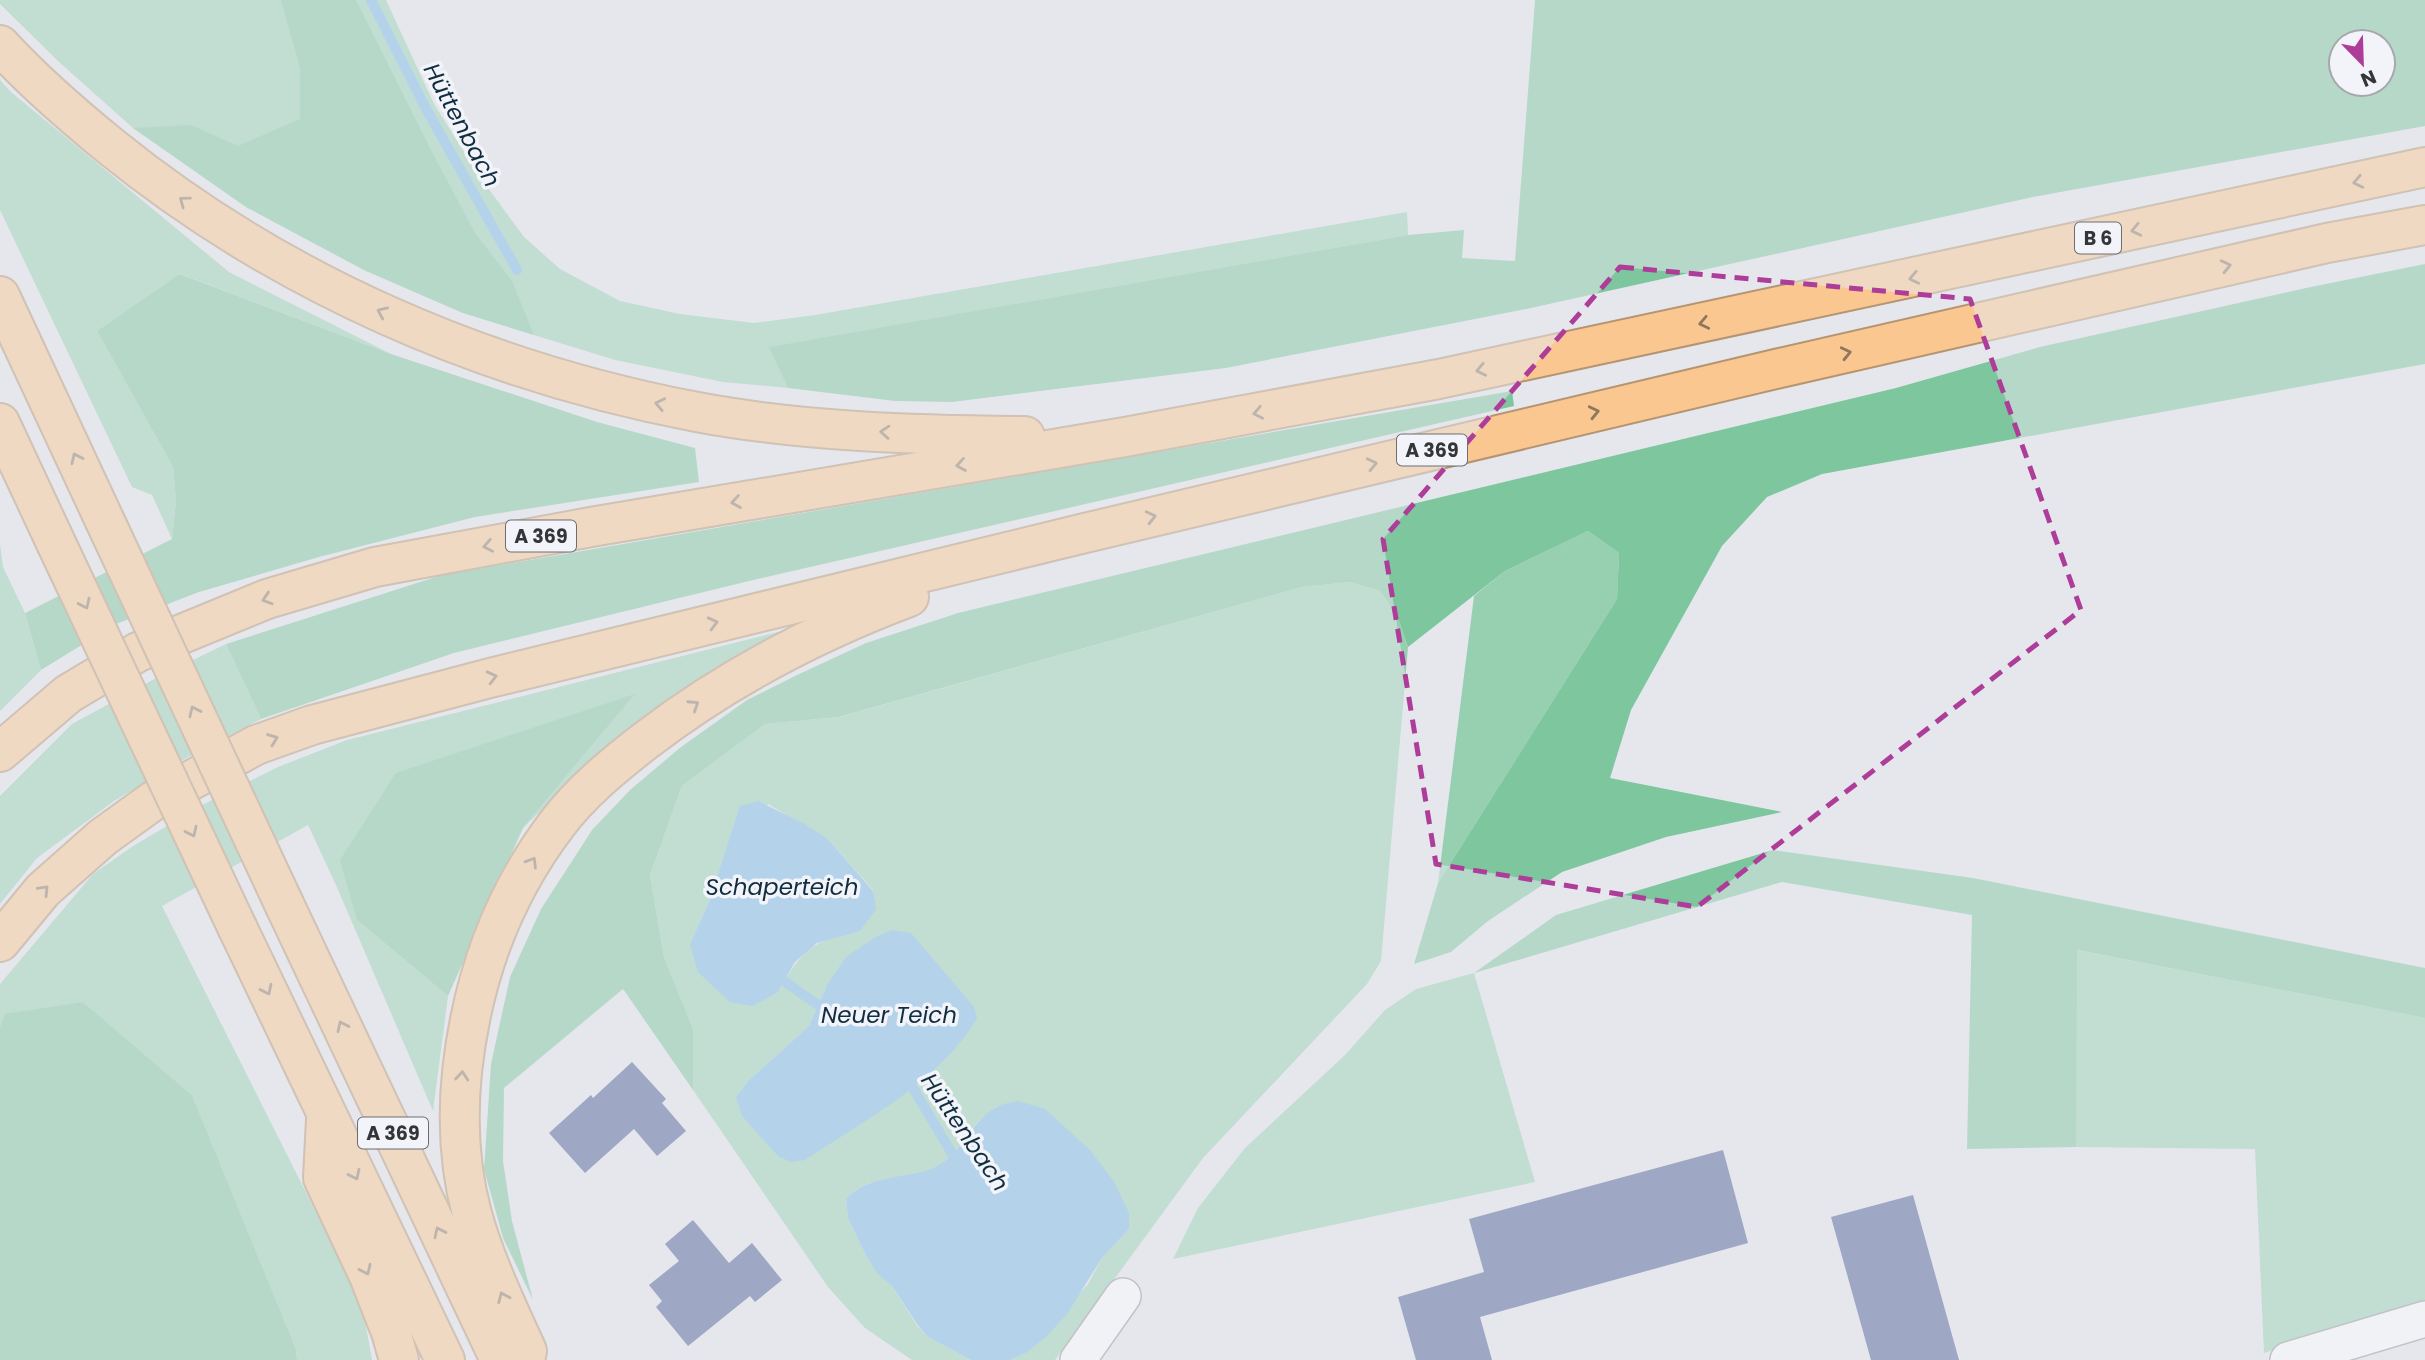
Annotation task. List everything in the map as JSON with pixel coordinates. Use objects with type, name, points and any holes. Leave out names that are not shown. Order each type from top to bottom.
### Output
[{"type":"highway","points":[[0,45],[79,120],[140,170],[208,219],[282,264],[344,296],[444,340],[521,367],[606,393],[700,412],[803,426],[886,433],[1125,437]]},
{"type":"highway","name":"B 6","points":[[1771,309],[2425,167]]},
{"type":"highway","name":"A 369","points":[[525,1360],[527,1352],[498,1286],[472,1213],[463,1164],[459,1108],[464,1051],[475,994],[488,949],[532,860],[558,822],[595,783],[676,717],[724,686],[784,651],[850,619],[1084,533],[1780,368],[2327,243],[2425,225]]},
{"type":"highway","name":"A 369","points":[[0,296],[500,1360]]},
{"type":"highway","name":"A 369","points":[[0,751],[68,694],[138,652],[267,599],[375,567],[591,527],[1125,437],[1439,379],[1771,309]]},
{"type":"highway","name":"A 369","points":[[0,424],[445,1360]]},
{"type":"highway","points":[[0,942],[43,890],[103,837],[153,801],[257,745],[312,724],[1084,533]]},
{"type":"highway","points":[[326,1114],[323,1178],[369,1276],[391,1332],[398,1360]]},
{"type":"street","points":[[1078,1360],[1123,1296]]},
{"type":"street","points":[[2288,1360],[2425,1319]]},
{"type":"highlighted area","points":[[1620,267],[1970,299],[2081,610],[1697,907],[1436,864],[1383,539]]},
{"type":"green space","points":[[0,0],[386,0],[434,104],[480,177],[524,237],[560,269],[620,301],[680,314],[754,323],[815,315],[1407,212],[1408,235],[770,347],[788,388],[723,382],[615,360],[463,313],[364,270],[246,207],[133,128],[58,61],[0,4]]},
{"type":"green space","points":[[281,0],[356,0],[475,233],[512,281],[534,335],[463,313],[364,270],[246,207],[133,128],[191,125],[238,146],[300,119],[300,68]]},
{"type":"green space","points":[[1535,0],[2425,0],[2425,126],[2033,197],[1531,308],[1226,368],[952,402],[895,401],[788,388],[769,347],[1408,235],[1464,230],[1462,258],[1515,261]]},
{"type":"green space","points":[[0,80],[11,92],[229,272],[391,354],[181,274],[97,331],[173,467],[176,501],[172,539],[152,495],[132,487],[0,210]]},
{"type":"green space","points":[[2425,264],[2425,364],[1822,474],[1767,497],[1722,546],[1631,710],[1610,778],[1782,812],[1666,837],[1562,872],[1488,921],[1451,952],[1414,964],[1438,883],[1617,599],[1619,553],[1588,531],[1505,571],[1408,647],[1397,615],[1380,591],[1350,582],[1302,587],[839,717],[765,724],[682,786],[650,875],[664,957],[693,1029],[693,1090],[623,989],[504,1088],[503,1161],[512,1221],[533,1300],[503,1238],[484,1169],[491,1064],[510,977],[541,909],[592,830],[630,790],[681,747],[747,700],[866,643],[958,613],[1896,388],[2040,347]]},
{"type":"green space","points":[[180,274],[391,354],[597,422],[695,448],[699,482],[475,517],[319,557],[199,592],[116,624],[41,670],[25,613],[172,539],[176,501],[173,467],[97,331]]},
{"type":"green space","points":[[1512,391],[1514,406],[749,581],[454,653],[261,719],[226,644],[442,575]]},
{"type":"green space","points":[[1588,531],[1619,553],[1617,599],[1438,883],[1474,596],[1505,571]]},
{"type":"green space","points":[[0,544],[3,567],[25,613],[41,670],[0,711]]},
{"type":"green space","points":[[1350,582],[1380,591],[1397,615],[1408,647],[1381,961],[1367,984],[1203,1158],[1055,1360],[1010,1360],[1026,1353],[1088,1284],[1102,1258],[1129,1229],[998,1106],[981,1119],[940,1165],[921,1172],[875,1181],[855,1191],[846,1199],[848,1218],[877,1272],[892,1286],[918,1327],[928,1337],[971,1360],[912,1360],[865,1328],[828,1287],[693,1090],[693,1029],[664,957],[650,875],[682,786],[765,724],[840,717],[1302,587]],"holes":[[[768,804],[828,839],[873,890],[860,931],[830,939],[810,949],[794,966],[778,992],[690,944],[710,899]],[[827,985],[778,1156],[736,1097],[748,1081],[809,1026]]]},
{"type":"green space","points":[[786,630],[581,773],[523,828],[634,695],[357,920],[448,996],[433,1111],[308,825],[162,906],[362,1304],[372,1360],[297,1360],[296,1349],[192,1095],[83,1002],[0,1028],[0,984],[93,874],[133,846],[206,803],[278,767],[347,740]]},
{"type":"green space","points":[[226,644],[261,719],[188,757],[114,801],[37,858],[0,904],[0,796],[72,724]]},
{"type":"green space","points":[[635,694],[523,828],[448,996],[357,920],[340,860],[396,773]]},
{"type":"green space","points":[[1773,850],[1973,878],[2425,968],[2425,1018],[2077,950],[2076,1147],[1967,1149],[1972,915],[1782,882],[1474,973],[1556,915]]},
{"type":"green space","points":[[2076,950],[2425,1018],[2425,1301],[2264,1353],[2255,1149],[2076,1147]]},
{"type":"green space","points":[[1474,973],[1535,1182],[1173,1259],[1198,1208],[1245,1148],[1345,1055],[1385,1010],[1416,989]]},
{"type":"green space","points":[[83,1002],[192,1095],[296,1349],[297,1360],[0,1360],[0,1028],[5,1014]]},
{"type":"water","name":"Schaperteich","points":[[758,801],[803,823],[828,839],[873,891],[876,909],[860,931],[817,943],[795,962],[778,992],[753,1006],[730,1002],[698,972],[690,944],[710,899],[740,806]]},
{"type":"water","name":"Neuer Teich","points":[[892,930],[911,933],[974,1007],[977,1018],[944,1061],[900,1098],[805,1160],[791,1162],[778,1156],[742,1116],[736,1097],[748,1081],[809,1026],[827,985],[846,957],[874,938]]},
{"type":"water","points":[[1018,1101],[1045,1109],[1091,1151],[1114,1182],[1129,1213],[1129,1229],[1102,1258],[1067,1314],[1047,1336],[1026,1353],[1010,1360],[971,1360],[928,1337],[892,1286],[877,1273],[848,1218],[846,1199],[864,1186],[931,1169],[942,1163],[987,1113],[999,1106]]},
{"type":"building","points":[[632,1062],[666,1099],[662,1103],[686,1131],[657,1156],[634,1129],[585,1173],[549,1133]]},
{"type":"building","points":[[1723,1150],[1748,1243],[1480,1317],[1492,1360],[1416,1360],[1398,1297],[1484,1272],[1469,1219]]},
{"type":"building","points":[[1913,1195],[1959,1360],[1871,1360],[1831,1217]]},
{"type":"building","points":[[693,1220],[729,1263],[752,1243],[782,1280],[755,1302],[750,1296],[688,1346],[656,1307],[662,1301],[649,1285],[679,1261],[665,1244]]},
{"type":"waterway","name":"Hüttenbach","points":[[371,0],[425,107],[517,270]]},
{"type":"waterway","name":"Hüttenbach","points":[[776,969],[784,981],[828,1012]]},
{"type":"waterway","name":"Hüttenbach","points":[[903,1078],[913,1088],[960,1167]]}]
